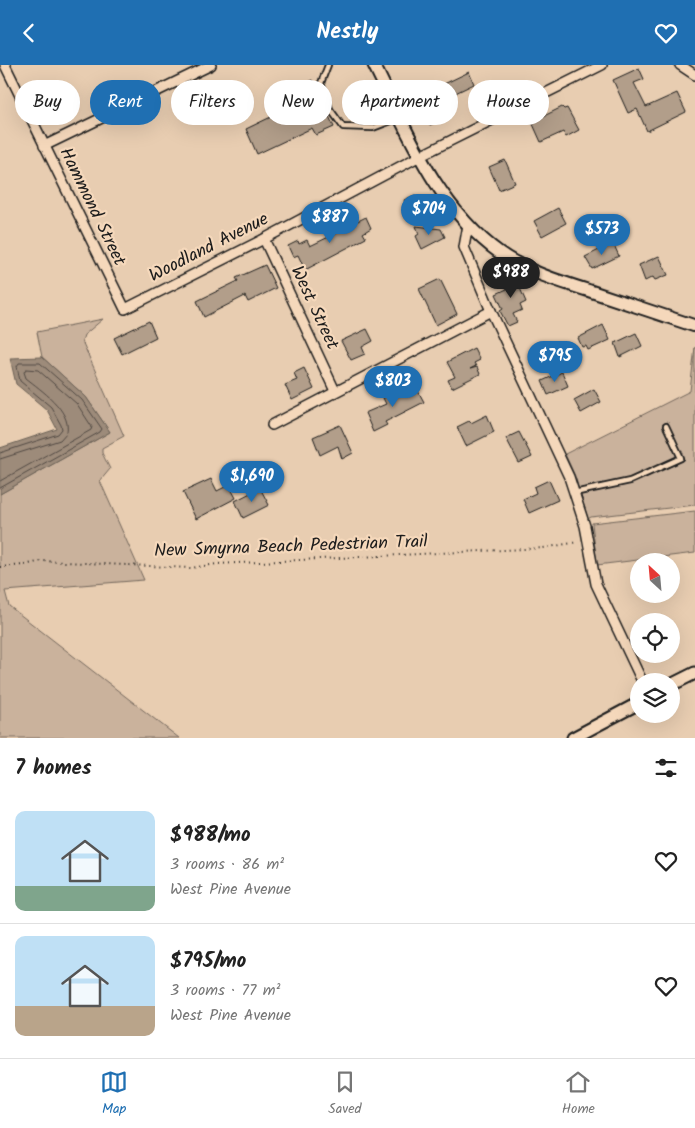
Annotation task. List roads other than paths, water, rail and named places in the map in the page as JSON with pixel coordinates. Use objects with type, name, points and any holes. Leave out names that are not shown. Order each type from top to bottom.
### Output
[{"type":"street","name":"Hammond Street","points":[[5,65],[125,309]]},
{"type":"street","points":[[44,146],[211,65]]},
{"type":"street","points":[[374,65],[382,80]]},
{"type":"street","name":"Woodland Avenue","points":[[125,309],[264,239],[420,155],[602,65]]},
{"type":"street","points":[[680,65],[695,75]]},
{"type":"street","points":[[405,125],[420,155],[450,204],[468,225],[500,253],[544,276],[695,326]]},
{"type":"street","points":[[468,225],[464,247],[491,311],[569,477],[585,526],[596,584],[638,673]]},
{"type":"street","name":"West Street","points":[[264,239],[335,391]]},
{"type":"street","points":[[272,425],[491,311]]},
{"type":"street","points":[[680,680],[695,673]]},
{"type":"street","points":[[573,738],[630,708]]},
{"type":"lane","points":[[328,65],[321,83],[330,109],[343,127],[373,128],[381,125]]},
{"type":"lane","points":[[574,493],[630,481],[681,458],[666,425]]},
{"type":"water","points":[[42,357],[86,397],[110,432],[0,494],[0,448],[57,429],[47,410],[16,384],[10,358]]}]
